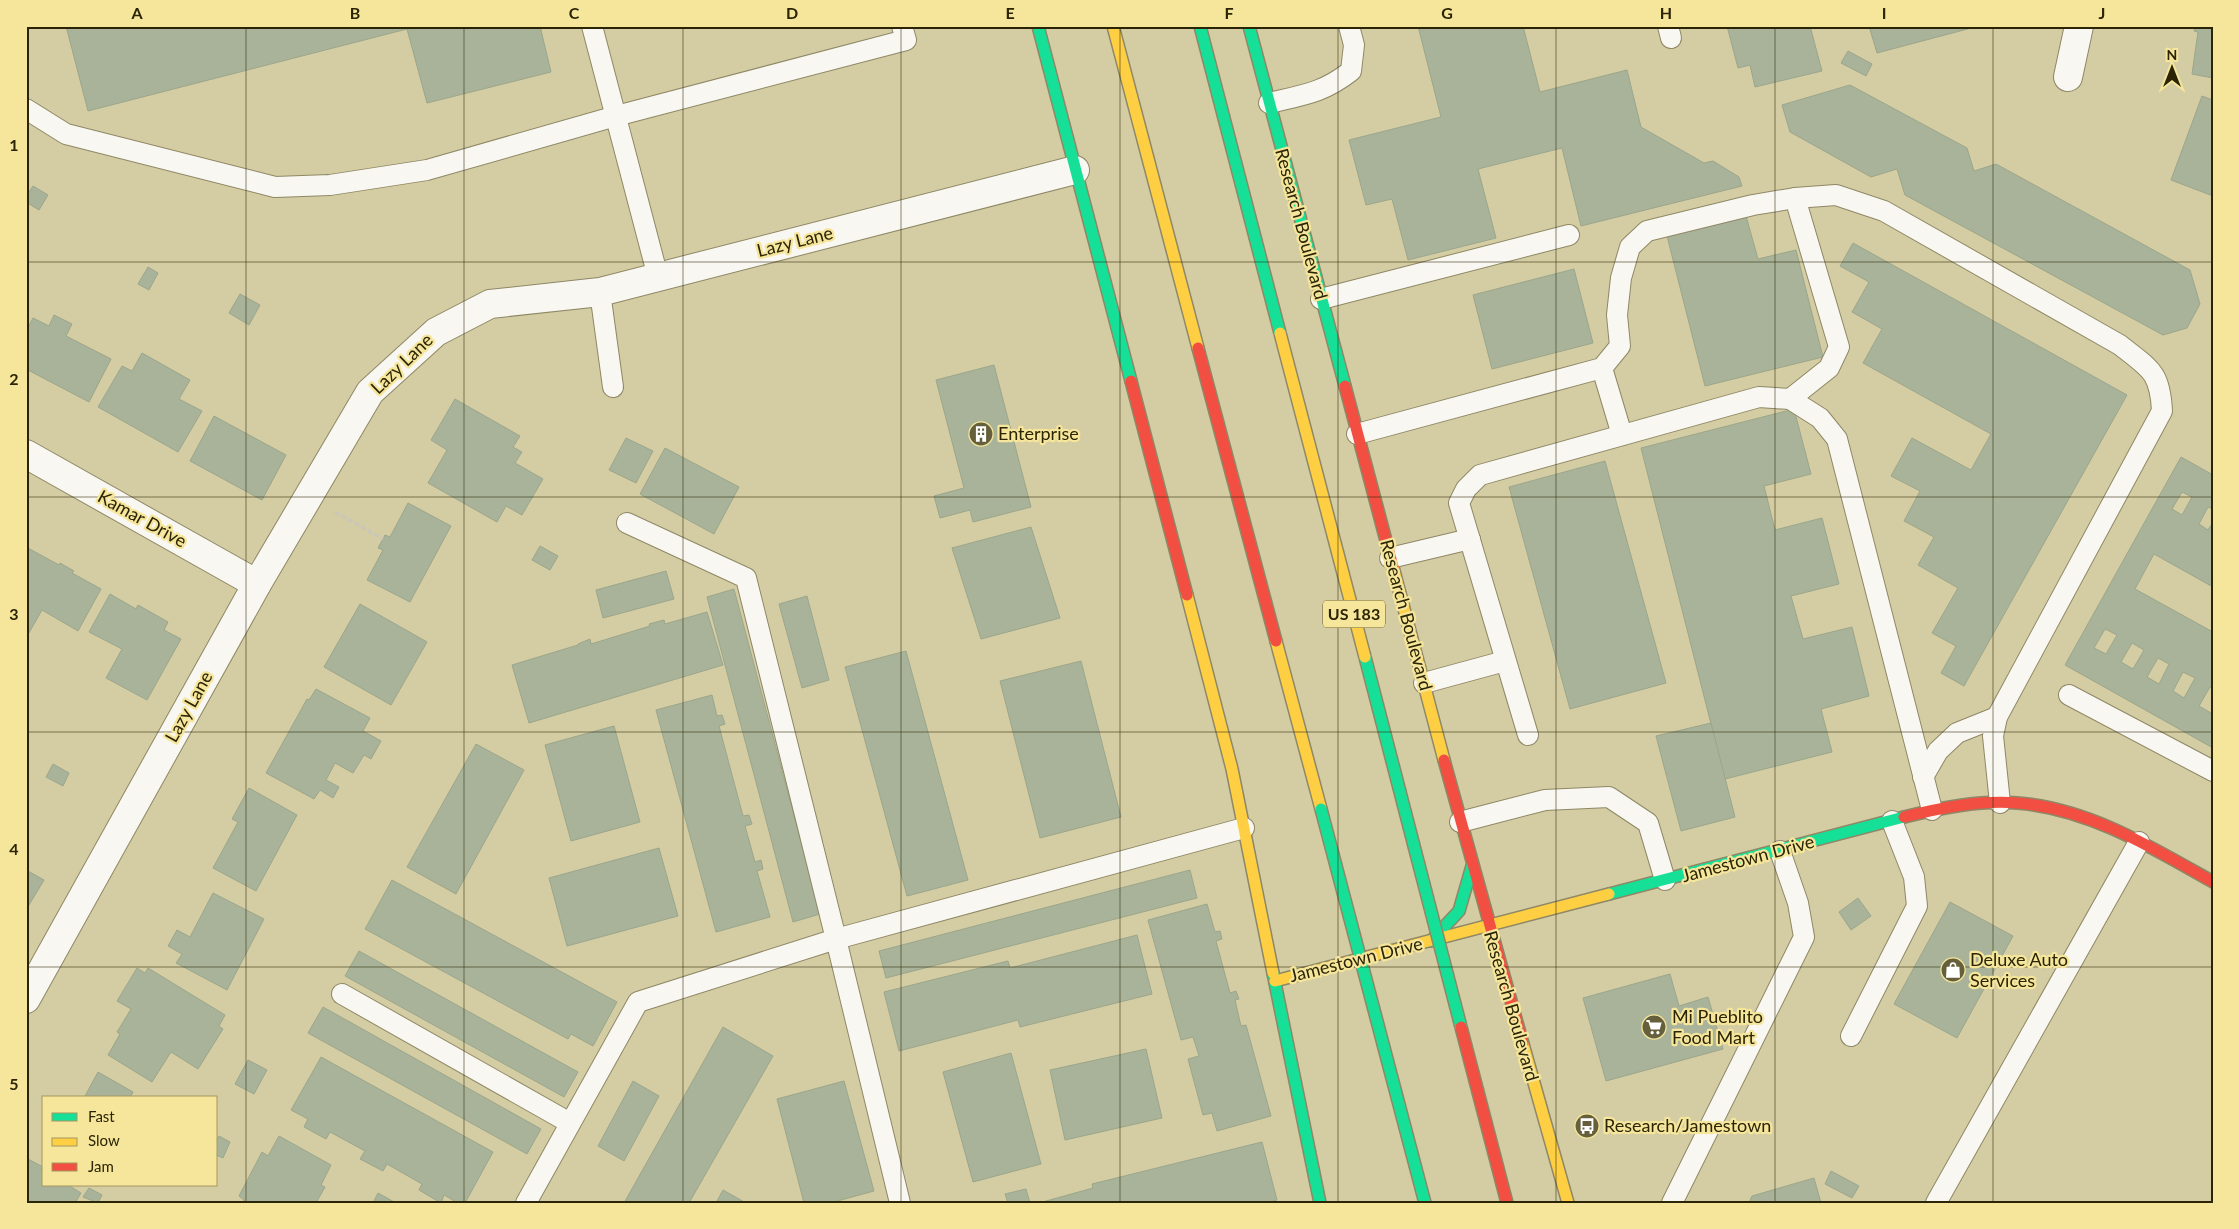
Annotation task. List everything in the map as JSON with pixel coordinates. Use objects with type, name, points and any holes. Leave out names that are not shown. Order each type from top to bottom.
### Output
[{"type":"main road","points":[[1038,26],[1232,769],[1320,1203]]},
{"type":"main road","points":[[1113,26],[1425,1203]]},
{"type":"main road","name":"US 183","points":[[1200,26],[1507,1203]]},
{"type":"main road","name":"Research Boulevard","points":[[1249,26],[1488,926],[1568,1203]]},
{"type":"main road","name":"Jamestown Drive","points":[[1275,981],[1932,810],[1982,803],[2027,804],[2080,816],[2139,842],[2213,882]]},
{"type":"main road","points":[[1431,941],[1460,911],[1472,866]]},
{"type":"street","points":[[2068,77],[2079,26]]},
{"type":"street","name":"Lazy Lane","points":[[26,999],[258,584],[370,392],[436,332],[490,304],[600,292],[1075,170]]},
{"type":"street","name":"Kamar Drive","points":[[26,454],[258,584]]},
{"type":"lane","points":[[592,26],[658,277]]},
{"type":"lane","points":[[26,110],[66,134],[276,187],[330,185],[427,170],[616,116],[906,40],[902,26]]},
{"type":"lane","points":[[1269,103],[1318,92],[1335,84],[1351,71],[1354,46],[1349,26]]},
{"type":"lane","points":[[1357,434],[1602,368],[1620,346],[1618,315],[1620,287],[1630,247],[1647,231],[1753,205],[1795,198],[1836,195],[1884,210],[2120,345],[2150,369],[2161,389],[2162,411],[1997,718],[1993,736],[2000,803]]},
{"type":"lane","points":[[1790,399],[1829,368],[1839,347],[1795,198]]},
{"type":"lane","points":[[1322,299],[1569,235]]},
{"type":"lane","points":[[600,292],[613,387]]},
{"type":"lane","points":[[1602,368],[1622,435]]},
{"type":"lane","points":[[1528,735],[1459,503],[1466,488],[1480,475],[1759,397],[1790,399],[1820,418],[1836,439],[1932,810]]},
{"type":"lane","points":[[627,523],[746,578],[900,1203]]},
{"type":"lane","points":[[1390,558],[1470,539]]},
{"type":"lane","points":[[1424,683],[1505,661]]},
{"type":"lane","points":[[2070,695],[2213,771]]},
{"type":"lane","points":[[1923,777],[1938,751],[1957,734],[1997,718]]},
{"type":"lane","points":[[1460,822],[1545,800],[1609,797],[1648,823],[1665,880]]},
{"type":"lane","points":[[1851,1036],[1917,906],[1914,877],[1892,821]]},
{"type":"lane","points":[[526,1203],[638,1002],[836,939],[1244,828]]},
{"type":"lane","points":[[1936,1203],[2139,842]]},
{"type":"lane","points":[[1672,1203],[1804,937],[1798,903],[1780,851]]},
{"type":"lane","points":[[342,994],[570,1123]]},
{"type":"path","points":[[309,497],[383,539]]},
{"type":"building","points":[[66,26],[540,26],[551,72],[427,103],[407,29],[88,111]]},
{"type":"building","points":[[1418,26],[1523,26],[1540,92],[1627,70],[1641,127],[1704,163],[1713,161],[1739,177],[1742,186],[1581,226],[1562,148],[1478,169],[1496,238],[1408,260],[1392,199],[1366,205],[1349,140],[1441,117]]},
{"type":"building","points":[[1727,26],[1810,26],[1822,71],[1755,87],[1750,65],[1738,68]]},
{"type":"building","points":[[1869,26],[1975,26],[1975,27],[1877,53]]},
{"type":"building","points":[[2195,26],[2213,26],[2213,78],[2192,74],[2198,32],[2194,31]]},
{"type":"building","points":[[1848,51],[1872,64],[1866,76],[1841,63]]},
{"type":"building","points":[[1850,85],[1967,148],[1974,171],[1996,164],[2190,270],[2200,304],[2187,328],[2163,335],[1905,195],[1897,169],[1871,177],[1790,132],[1782,105]]},
{"type":"building","points":[[2202,96],[2213,100],[2213,196],[2171,180]]},
{"type":"building","points":[[33,186],[48,195],[39,210],[26,202],[26,197]]},
{"type":"building","points":[[1746,216],[1758,259],[1796,250],[1823,357],[1705,386],[1667,236]]},
{"type":"building","points":[[1853,243],[2127,395],[1964,686],[1941,673],[1956,646],[1932,633],[1958,588],[1918,565],[1934,537],[1904,521],[1920,491],[1891,476],[1912,438],[1971,470],[1991,434],[1863,363],[1882,329],[1852,312],[1869,282],[1840,266]]},
{"type":"building","points":[[148,267],[158,273],[149,290],[138,284]]},
{"type":"building","points":[[1574,269],[1593,343],[1492,369],[1473,295]]},
{"type":"building","points":[[240,294],[260,305],[249,325],[229,313]]},
{"type":"building","points":[[54,315],[72,324],[66,336],[111,359],[89,402],[26,369],[26,331],[33,318],[49,326]]},
{"type":"building","points":[[142,353],[190,380],[179,399],[202,411],[178,452],[98,407],[122,366],[132,371]]},
{"type":"building","name":"Enterprise","points":[[994,365],[1031,507],[973,522],[970,510],[940,518],[934,496],[964,488],[936,380]]},
{"type":"building","points":[[455,399],[520,436],[513,447],[522,452],[515,463],[543,479],[522,515],[506,506],[497,522],[428,483],[447,450],[431,440]]},
{"type":"building","points":[[1794,409],[1811,474],[1764,486],[1775,530],[1822,518],[1839,584],[1791,596],[1803,639],[1852,627],[1869,696],[1821,709],[1832,752],[1725,779],[1641,448]]},
{"type":"building","points":[[214,416],[286,455],[262,500],[190,461]]},
{"type":"building","points":[[626,438],[653,451],[636,483],[609,470]]},
{"type":"building","points":[[665,448],[739,487],[714,534],[640,494]]},
{"type":"building","points":[[2181,457],[2213,475],[2213,509],[2208,507],[2199,524],[2208,530],[2213,522],[2213,587],[2154,554],[2135,589],[2213,632],[2213,689],[2210,687],[2199,706],[2211,713],[2213,710],[2213,748],[2065,665]],"holes":[[[2182,492],[2192,497],[2182,515],[2172,509]],[[2105,629],[2117,635],[2106,654],[2094,648]],[[2132,643],[2144,650],[2133,669],[2121,662]],[[2158,658],[2169,664],[2159,684],[2147,677]],[[2183,672],[2195,678],[2184,698],[2173,691]]]},
{"type":"building","points":[[1605,461],[1666,683],[1570,709],[1509,487]]},
{"type":"building","points":[[408,503],[451,526],[410,602],[367,580],[383,550],[378,548],[385,535],[390,537]]},
{"type":"building","points":[[1031,527],[1060,618],[981,639],[952,548]]},
{"type":"building","points":[[540,546],[558,556],[550,570],[532,560]]},
{"type":"building","points":[[26,547],[59,565],[60,563],[74,571],[72,573],[101,589],[78,631],[42,610],[26,638]]},
{"type":"building","points":[[666,571],[674,599],[603,618],[596,590]]},
{"type":"building","points":[[734,589],[820,914],[793,922],[707,597]]},
{"type":"building","points":[[110,594],[136,609],[138,605],[168,622],[164,630],[181,639],[147,700],[106,678],[122,649],[89,632]]},
{"type":"building","points":[[807,596],[829,680],[802,688],[779,604]]},
{"type":"building","points":[[360,604],[427,642],[391,705],[324,667]]},
{"type":"building","points":[[707,612],[723,665],[529,723],[512,665],[578,645],[590,639],[591,644],[650,626],[649,624],[664,620],[665,624]]},
{"type":"building","points":[[906,651],[968,880],[907,896],[845,667]]},
{"type":"building","points":[[1081,661],[1121,817],[1040,838],[1000,681]]},
{"type":"building","points":[[316,689],[370,718],[363,731],[381,741],[371,759],[364,755],[353,773],[335,763],[326,780],[339,787],[333,798],[320,790],[314,799],[266,773],[307,699],[309,700]]},
{"type":"building","points":[[712,695],[717,716],[722,715],[725,724],[719,726],[743,816],[749,815],[752,824],[745,826],[755,862],[761,860],[763,869],[757,871],[770,917],[716,932],[656,710]]},
{"type":"building","points":[[1711,723],[1735,817],[1681,831],[1656,736]]},
{"type":"building","points":[[614,726],[640,822],[571,841],[545,745]]},
{"type":"building","points":[[476,744],[524,770],[456,894],[407,867]]},
{"type":"building","points":[[53,764],[69,773],[63,786],[46,777]]},
{"type":"building","points":[[249,788],[297,815],[256,891],[213,868],[238,822],[232,819]]},
{"type":"building","points":[[659,848],[678,916],[567,946],[549,878]]},
{"type":"building","points":[[26,870],[44,880],[26,910]]},
{"type":"building","points":[[1190,870],[1197,898],[886,978],[879,951]]},
{"type":"building","points":[[392,880],[617,1002],[593,1046],[571,1034],[568,1039],[365,929]]},
{"type":"building","points":[[213,893],[264,919],[227,990],[176,963],[182,954],[168,946],[177,930],[190,937]]},
{"type":"building","points":[[1858,898],[1871,916],[1851,930],[1839,912]]},
{"type":"building","name":"Deluxe Auto Services","points":[[1950,902],[2013,936],[1957,1038],[1894,1004]]},
{"type":"building","points":[[1207,904],[1215,932],[1220,931],[1222,939],[1216,941],[1230,993],[1236,991],[1239,999],[1235,1000],[1241,1026],[1246,1025],[1271,1116],[1217,1131],[1212,1113],[1203,1115],[1188,1059],[1199,1056],[1193,1037],[1181,1040],[1148,920]]},
{"type":"building","points":[[1137,935],[1152,994],[1020,1027],[1018,1020],[899,1051],[884,992],[1008,961],[1010,968]]},
{"type":"building","points":[[359,951],[578,1072],[564,1097],[345,976]]},
{"type":"building","points":[[137,968],[145,973],[148,968],[225,1015],[219,1026],[223,1029],[198,1069],[171,1052],[152,1082],[108,1055],[120,1034],[117,1032],[131,1009],[117,1001]]},
{"type":"building","name":"Mi Pueblito Food Mart","points":[[1670,974],[1679,1006],[1708,997],[1723,1049],[1606,1081],[1583,998]]},
{"type":"building","points":[[323,1007],[541,1129],[527,1154],[308,1033]]},
{"type":"building","points":[[723,1027],[773,1056],[689,1203],[624,1203]]},
{"type":"building","points":[[1146,1049],[1162,1118],[1065,1140],[1050,1070]]},
{"type":"building","points":[[1011,1053],[1041,1164],[973,1182],[943,1072]]},
{"type":"building","points":[[321,1057],[493,1152],[465,1203],[458,1203],[444,1195],[441,1203],[419,1190],[422,1184],[387,1164],[383,1171],[360,1159],[365,1151],[330,1132],[326,1139],[304,1127],[308,1119],[291,1110]]},
{"type":"building","points":[[248,1060],[267,1070],[254,1094],[235,1084]]},
{"type":"building","points":[[98,1072],[133,1092],[131,1096],[85,1096]]},
{"type":"building","points":[[633,1081],[659,1096],[624,1161],[598,1146]]},
{"type":"building","points":[[844,1081],[874,1191],[830,1203],[804,1203],[777,1099]]},
{"type":"building","points":[[219,1136],[230,1142],[223,1158],[218,1156]]},
{"type":"building","points":[[279,1136],[331,1165],[321,1185],[325,1187],[316,1203],[242,1203],[244,1200],[239,1196],[262,1152],[268,1156]]},
{"type":"building","points":[[1262,1142],[1277,1200],[1267,1203],[1039,1203],[1093,1188],[1092,1184]]},
{"type":"building","points":[[26,1158],[42,1166],[42,1186],[70,1186],[81,1193],[75,1203],[26,1203]]},
{"type":"building","points":[[1831,1171],[1859,1186],[1852,1198],[1825,1184]]},
{"type":"building","points":[[1814,1178],[1821,1203],[1749,1203],[1752,1196]]},
{"type":"building","points":[[89,1188],[102,1195],[98,1203],[83,1197]]},
{"type":"building","points":[[1026,1189],[1030,1203],[1008,1203],[1005,1194]]},
{"type":"building","points":[[723,1190],[746,1203],[716,1203]]},
{"type":"building","points":[[378,1193],[396,1203],[373,1203]]},
{"type":"traffic: fast","points":[[1038,26],[1131,381]]},
{"type":"traffic: fast","points":[[1200,26],[1280,333]]},
{"type":"traffic: fast","points":[[1249,26],[1345,386]]},
{"type":"traffic: fast","points":[[1365,657],[1461,1027]]},
{"type":"traffic: fast","points":[[1321,809],[1425,1203]]},
{"type":"traffic: fast","points":[[1609,894],[1904,817]]},
{"type":"traffic: fast","points":[[1431,941],[1459,911],[1472,866]]},
{"type":"traffic: fast","points":[[1273,973],[1320,1203]]},
{"type":"traffic: slow","points":[[1113,26],[1198,348]]},
{"type":"traffic: slow","points":[[1280,333],[1365,657]]},
{"type":"traffic: slow","points":[[1393,567],[1444,760]]},
{"type":"traffic: slow","points":[[1187,595],[1232,769],[1273,973]]},
{"type":"traffic: slow","points":[[1276,641],[1321,809]]},
{"type":"traffic: slow","points":[[1275,981],[1609,894]]},
{"type":"traffic: slow","points":[[1523,1044],[1568,1203]]},
{"type":"traffic: jam","points":[[1198,348],[1276,641]]},
{"type":"traffic: jam","points":[[1131,381],[1187,595]]},
{"type":"traffic: jam","points":[[1345,386],[1393,567]]},
{"type":"traffic: jam","points":[[1444,760],[1523,1044]]},
{"type":"traffic: jam","points":[[1904,817],[1974,804],[2003,802],[2043,806],[2094,821],[2119,832],[2143,843],[2213,882]]},
{"type":"traffic: jam","points":[[1461,1027],[1507,1203]]},
{"type":"place","name":"Enterprise","points":[[981,434]]},
{"type":"place","name":"Deluxe Auto Services","points":[[1953,970]]},
{"type":"place","name":"Mi Pueblito Food Mart","points":[[1654,1027]]},
{"type":"place","name":"Research/Jamestown","points":[[1587,1126]]}]
